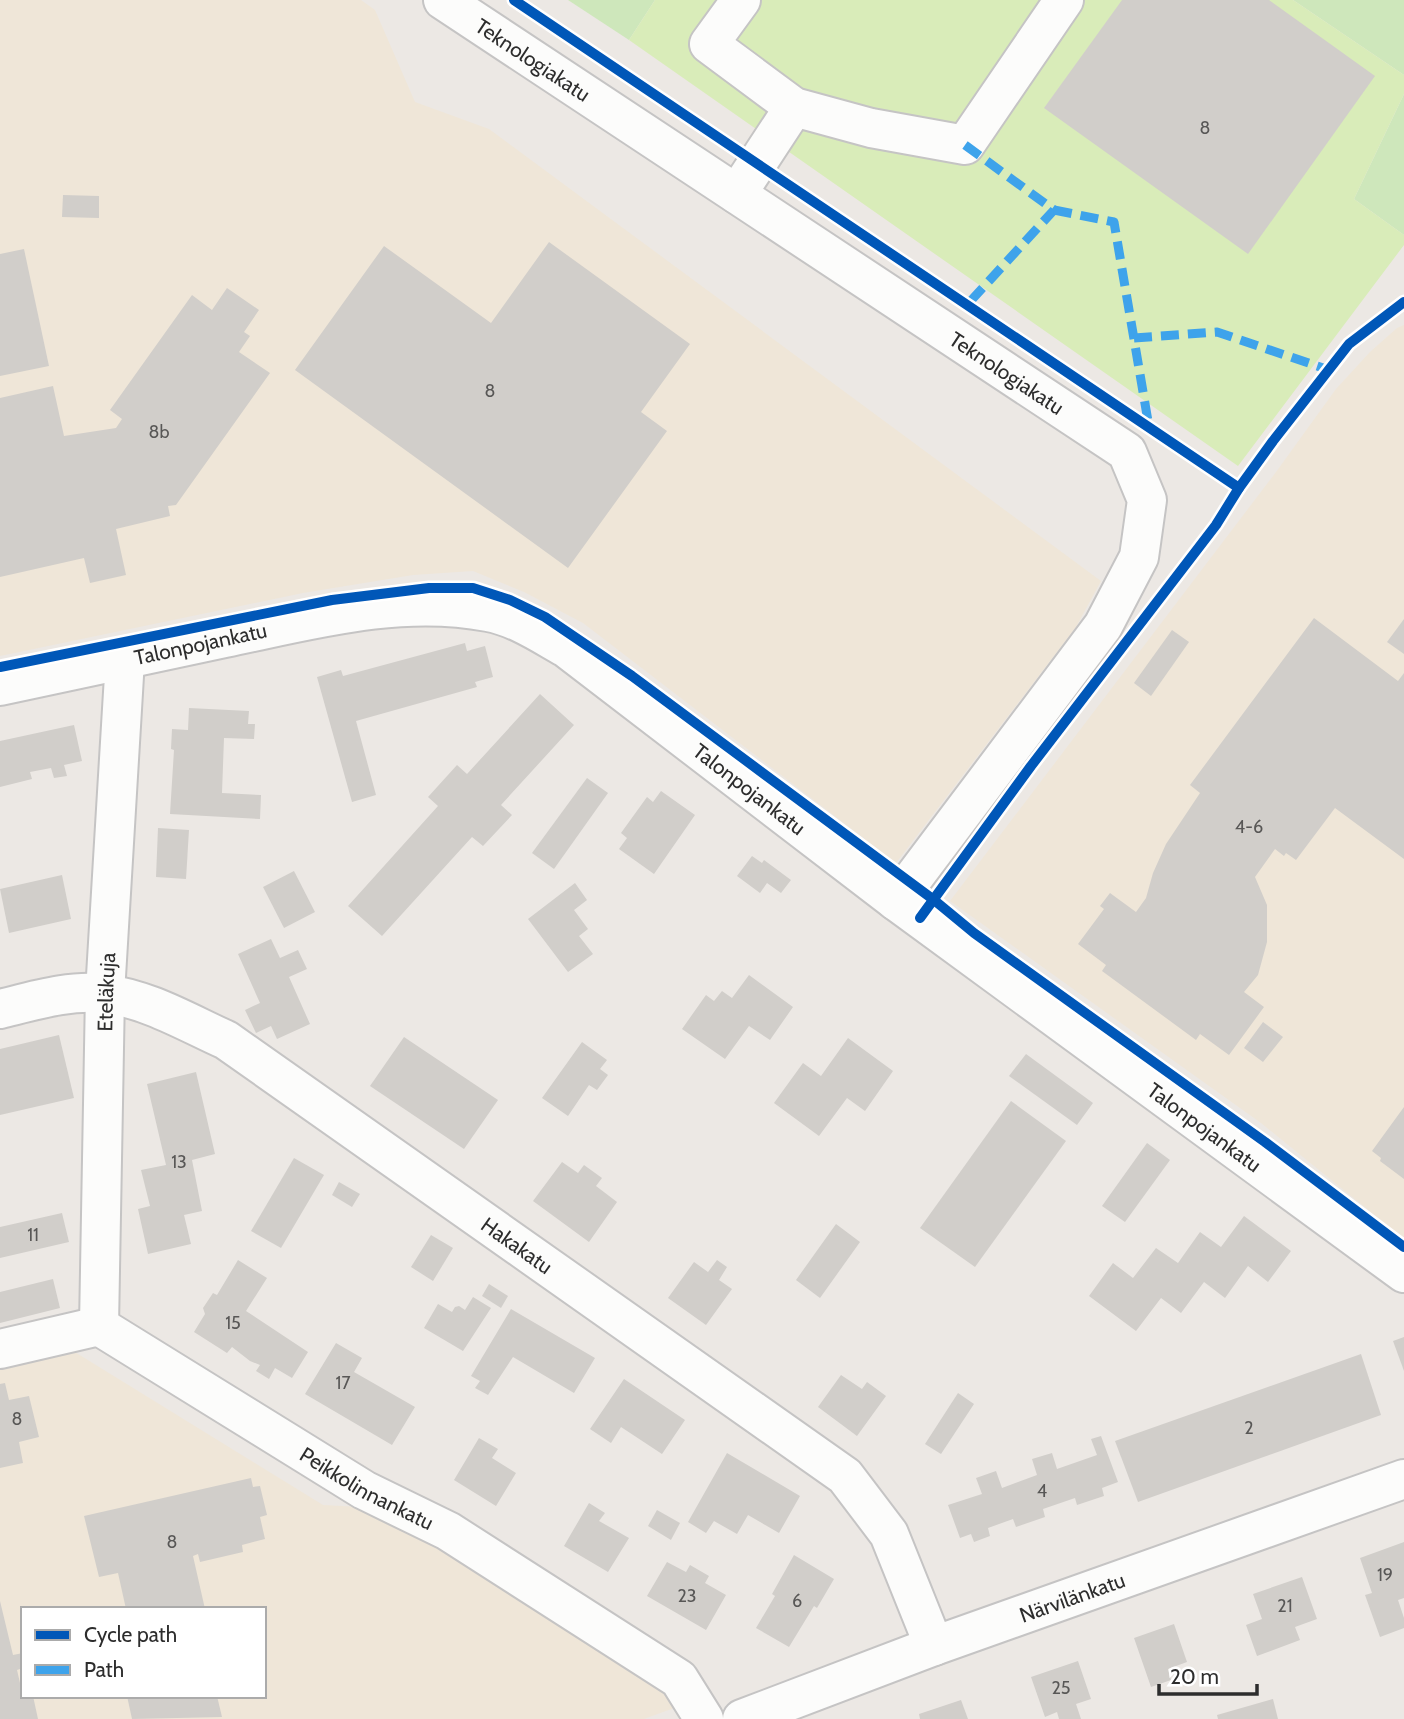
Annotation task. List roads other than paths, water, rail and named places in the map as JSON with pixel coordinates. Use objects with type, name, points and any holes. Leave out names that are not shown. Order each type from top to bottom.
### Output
[{"type":"street","name":"Teknologiakatu","points":[[443,0],[1128,452],[1147,500],[1139,557],[1103,626],[896,901]]},
{"type":"street","points":[[741,0],[709,44],[794,107],[871,128],[965,145],[1064,0]]},
{"type":"street","points":[[737,194],[794,107]]},
{"type":"street","name":"Talonpojankatu","points":[[0,686],[331,615],[404,605],[491,612],[523,624],[566,648],[896,901],[1404,1273]]},
{"type":"street","name":"Eteläkuja","points":[[99,1326],[105,993],[125,659]]},
{"type":"street","name":"Hakakatu","points":[[0,1009],[74,994],[105,993],[136,1000],[226,1040],[845,1476],[888,1534],[934,1646]]},
{"type":"street","points":[[0,1349],[99,1326]]},
{"type":"street","name":"Peikkolinnankatu","points":[[99,1326],[364,1490],[448,1531],[679,1679],[704,1719]]},
{"type":"street","name":"Närvilänkatu","points":[[742,1719],[934,1646],[1404,1479]]}]
